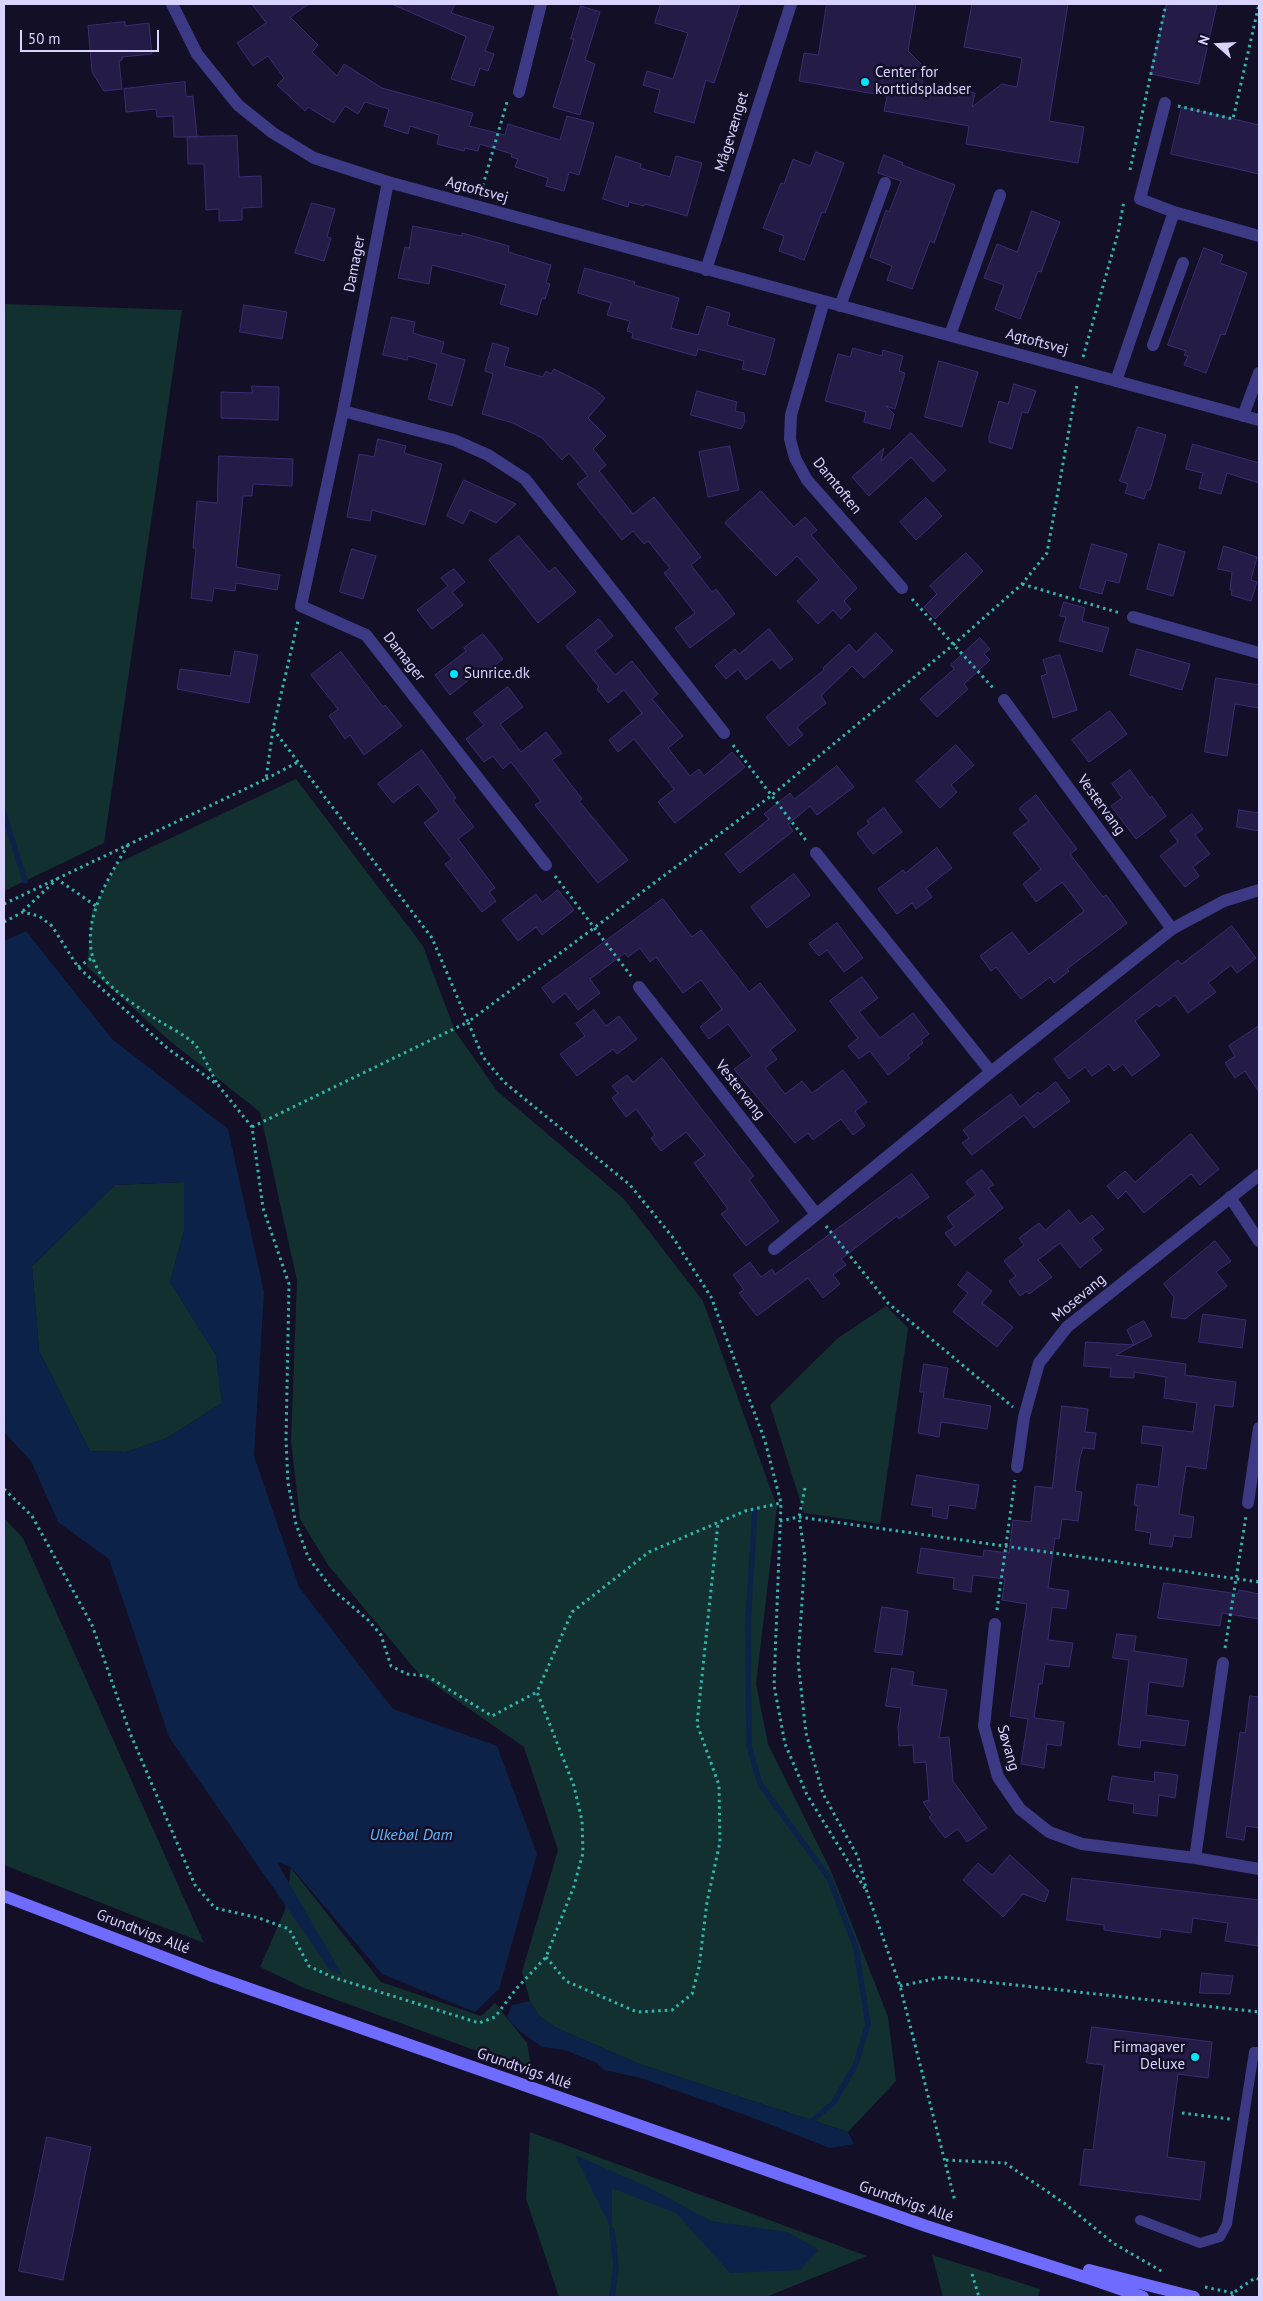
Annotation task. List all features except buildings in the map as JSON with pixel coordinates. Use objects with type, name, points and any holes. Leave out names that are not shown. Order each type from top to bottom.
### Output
[{"type":"street","name":"Agtoftsvej","points":[[172,4],[197,54],[238,105],[273,133],[314,158],[388,182],[476,207],[1259,420]]},
{"type":"street","points":[[518,92],[541,4]]},
{"type":"street","name":"Mågevænget","points":[[706,270],[791,4]]},
{"type":"street","points":[[1165,103],[1140,199],[1174,212],[1259,236]]},
{"type":"street","name":"Damager","points":[[388,182],[343,411],[301,606],[366,635],[546,865]]},
{"type":"street","points":[[840,306],[885,183]]},
{"type":"street","points":[[950,335],[1000,195]]},
{"type":"street","points":[[1116,381],[1174,212]]},
{"type":"street","points":[[1153,345],[1183,264]]},
{"type":"street","name":"Damtoften","points":[[824,301],[791,415],[790,439],[795,458],[807,480],[902,588]]},
{"type":"street","points":[[1145,301],[1166,306]]},
{"type":"street","points":[[1243,416],[1259,373]]},
{"type":"street","points":[[343,411],[454,440],[488,455],[525,479],[724,733]]},
{"type":"street","points":[[1133,617],[1259,653]]},
{"type":"street","name":"Vestervang","points":[[1004,700],[1172,929]]},
{"type":"street","points":[[816,853],[991,1072]]},
{"type":"street","points":[[774,1249],[991,1072],[1172,929],[1224,901],[1259,890]]},
{"type":"street","name":"Vestervang","points":[[639,987],[816,1214]]},
{"type":"street","name":"Mosevang","points":[[1017,1467],[1024,1417],[1039,1363],[1067,1327],[1259,1175]]},
{"type":"street","points":[[1230,1197],[1259,1242]]},
{"type":"street","points":[[1248,1503],[1259,1428]]},
{"type":"street","name":"Søvang","points":[[995,1624],[984,1726],[998,1777],[1020,1809],[1049,1832],[1082,1844],[1195,1858],[1259,1869]]},
{"type":"street","points":[[1195,1858],[1223,1663]]},
{"type":"street","name":"Grundtvigs Allé","points":[[4,1896],[210,1976],[926,2226],[1143,2297]]},
{"type":"street","name":"Grundtvigs Allé","points":[[1037,2261],[1080,2267],[1195,2291]]},
{"type":"lane","points":[[1140,2220],[1200,2243],[1220,2237],[1227,2224],[1254,2052],[1259,2052]]},
{"type":"path","points":[[1129,175],[1166,4]]},
{"type":"path","points":[[1144,99],[1233,119],[1259,4]]},
{"type":"path","points":[[476,207],[508,98],[518,92]]},
{"type":"path","points":[[252,1127],[468,1022],[772,795],[953,645],[1022,584],[1047,553],[1079,371],[1118,232],[1125,194]]},
{"type":"path","points":[[1022,584],[1133,617]]},
{"type":"path","points":[[902,588],[1004,700]]},
{"type":"path","points":[[266,779],[273,729],[301,606]]},
{"type":"path","points":[[273,729],[432,938],[483,1057],[504,1082],[630,1185],[674,1239],[711,1297],[765,1440],[781,1503],[774,1685],[785,1744],[807,1795],[867,1892]]},
{"type":"path","points":[[724,733],[816,853]]},
{"type":"path","points":[[4,904],[298,762]]},
{"type":"path","points":[[128,844],[108,879],[96,906],[90,934],[92,958],[105,980],[151,1016],[196,1046],[218,1085],[252,1127],[263,1208],[289,1284],[289,1377],[286,1440],[288,1483],[296,1524],[308,1557],[332,1589],[368,1620],[381,1635],[391,1666],[407,1674],[427,1676],[492,1716],[537,1692],[572,1612],[649,1552],[745,1511],[781,1503]]},
{"type":"path","points":[[546,865],[596,928],[639,987]]},
{"type":"path","points":[[57,879],[96,906]]},
{"type":"path","points":[[4,922],[23,912],[57,879]]},
{"type":"path","points":[[23,912],[39,916],[52,926],[78,967],[166,1048],[218,1085]]},
{"type":"path","points":[[78,967],[92,958]]},
{"type":"path","points":[[816,1214],[888,1303],[1024,1417]]},
{"type":"path","points":[[995,1624],[1017,1467]]},
{"type":"path","points":[[804,1488],[799,1517],[805,1557],[798,1661],[806,1733],[824,1794],[858,1857],[867,1892],[900,1986],[956,2201]]},
{"type":"path","points":[[4,1489],[32,1516],[92,1625],[130,1733],[195,1885],[215,1908],[259,1918],[289,1928],[309,1966],[332,1977],[479,2023],[495,2017],[516,1989],[546,1956],[574,1886],[583,1853],[582,1821],[574,1786],[537,1692]]},
{"type":"path","points":[[1223,1663],[1248,1503]]},
{"type":"path","points":[[780,1521],[799,1517],[1259,1582]]},
{"type":"path","points":[[546,1956],[566,1981],[637,2012],[672,2010],[692,1994],[698,1967],[707,1902],[720,1842],[719,1785],[697,1724],[718,1523]]},
{"type":"path","points":[[900,1986],[943,1977],[1259,2012]]},
{"type":"path","points":[[1182,2113],[1244,2120]]},
{"type":"path","points":[[946,2160],[1005,2164],[1064,2203],[1113,2242],[1172,2276]]},
{"type":"path","points":[[972,2274],[979,2297]]},
{"type":"path","points":[[1195,2291],[1232,2295],[1255,2278],[1259,2279]]},
{"type":"green space","points":[[4,304],[182,310],[104,843],[4,891]]},
{"type":"green space","points":[[296,779],[423,946],[455,1031],[497,1091],[624,1199],[703,1301],[777,1507],[756,1684],[768,1744],[831,1871],[888,2017],[896,2081],[848,2132],[642,2065],[556,2028],[539,2016],[530,2001],[522,1972],[558,1850],[524,1747],[419,1674],[328,1565],[300,1519],[291,1441],[297,1281],[260,1112],[171,1042],[87,967],[92,910],[118,863]]},
{"type":"green space","points":[[184,1182],[184,1231],[170,1282],[216,1355],[222,1403],[167,1438],[126,1452],[90,1451],[39,1351],[32,1266],[115,1185]]},
{"type":"green space","points":[[886,1306],[908,1328],[880,1524],[804,1513],[770,1405],[838,1338]]},
{"type":"green space","points":[[4,1518],[23,1538],[204,1943],[4,1865]]},
{"type":"green space","points":[[291,1868],[381,1982],[481,2016],[495,2003],[527,2043],[532,2071],[304,1988],[260,1967],[285,1910]]},
{"type":"green space","points":[[530,2132],[867,2256],[766,2297],[559,2297],[526,2199]]},
{"type":"green space","points":[[932,2255],[1040,2289],[1038,2297],[943,2297]]},
{"type":"water","name":"Ulkebøl Dam","points":[[26,931],[112,1039],[228,1129],[264,1292],[254,1456],[299,1587],[393,1709],[497,1746],[537,1854],[499,1989],[475,2012],[382,1974],[291,1867],[277,1862],[343,1976],[330,1970],[169,1737],[109,1559],[58,1522],[31,1461],[4,1432],[4,941]],"holes":[[[184,1182],[184,1231],[170,1282],[216,1355],[222,1403],[167,1438],[126,1452],[90,1451],[39,1351],[32,1266],[115,1185]]]},
{"type":"water","points":[[530,2001],[539,2016],[556,2028],[642,2065],[848,2132],[854,2144],[830,2148],[748,2116],[641,2078],[604,2070],[597,2063],[565,2050],[542,2047],[518,2030],[507,2017],[512,2005]]},
{"type":"water","points":[[575,2155],[648,2187],[711,2221],[788,2232],[819,2250],[800,2270],[730,2273],[676,2213],[612,2188],[612,2230]]},
{"type":"waterway","points":[[4,813],[25,881]]},
{"type":"waterway","points":[[755,1510],[748,1621],[749,1746],[760,1784],[829,1878],[856,1948],[868,2024],[856,2064],[834,2102],[812,2121],[806,2122]]},
{"type":"waterway","points":[[612,2230],[616,2265],[612,2297]]},
{"type":"place","name":"Center for korttidspladser","points":[[865,82]]},
{"type":"place","name":"Sunrice.dk","points":[[454,674]]},
{"type":"place","name":"Firmagaver Deluxe","points":[[1195,2057]]}]
